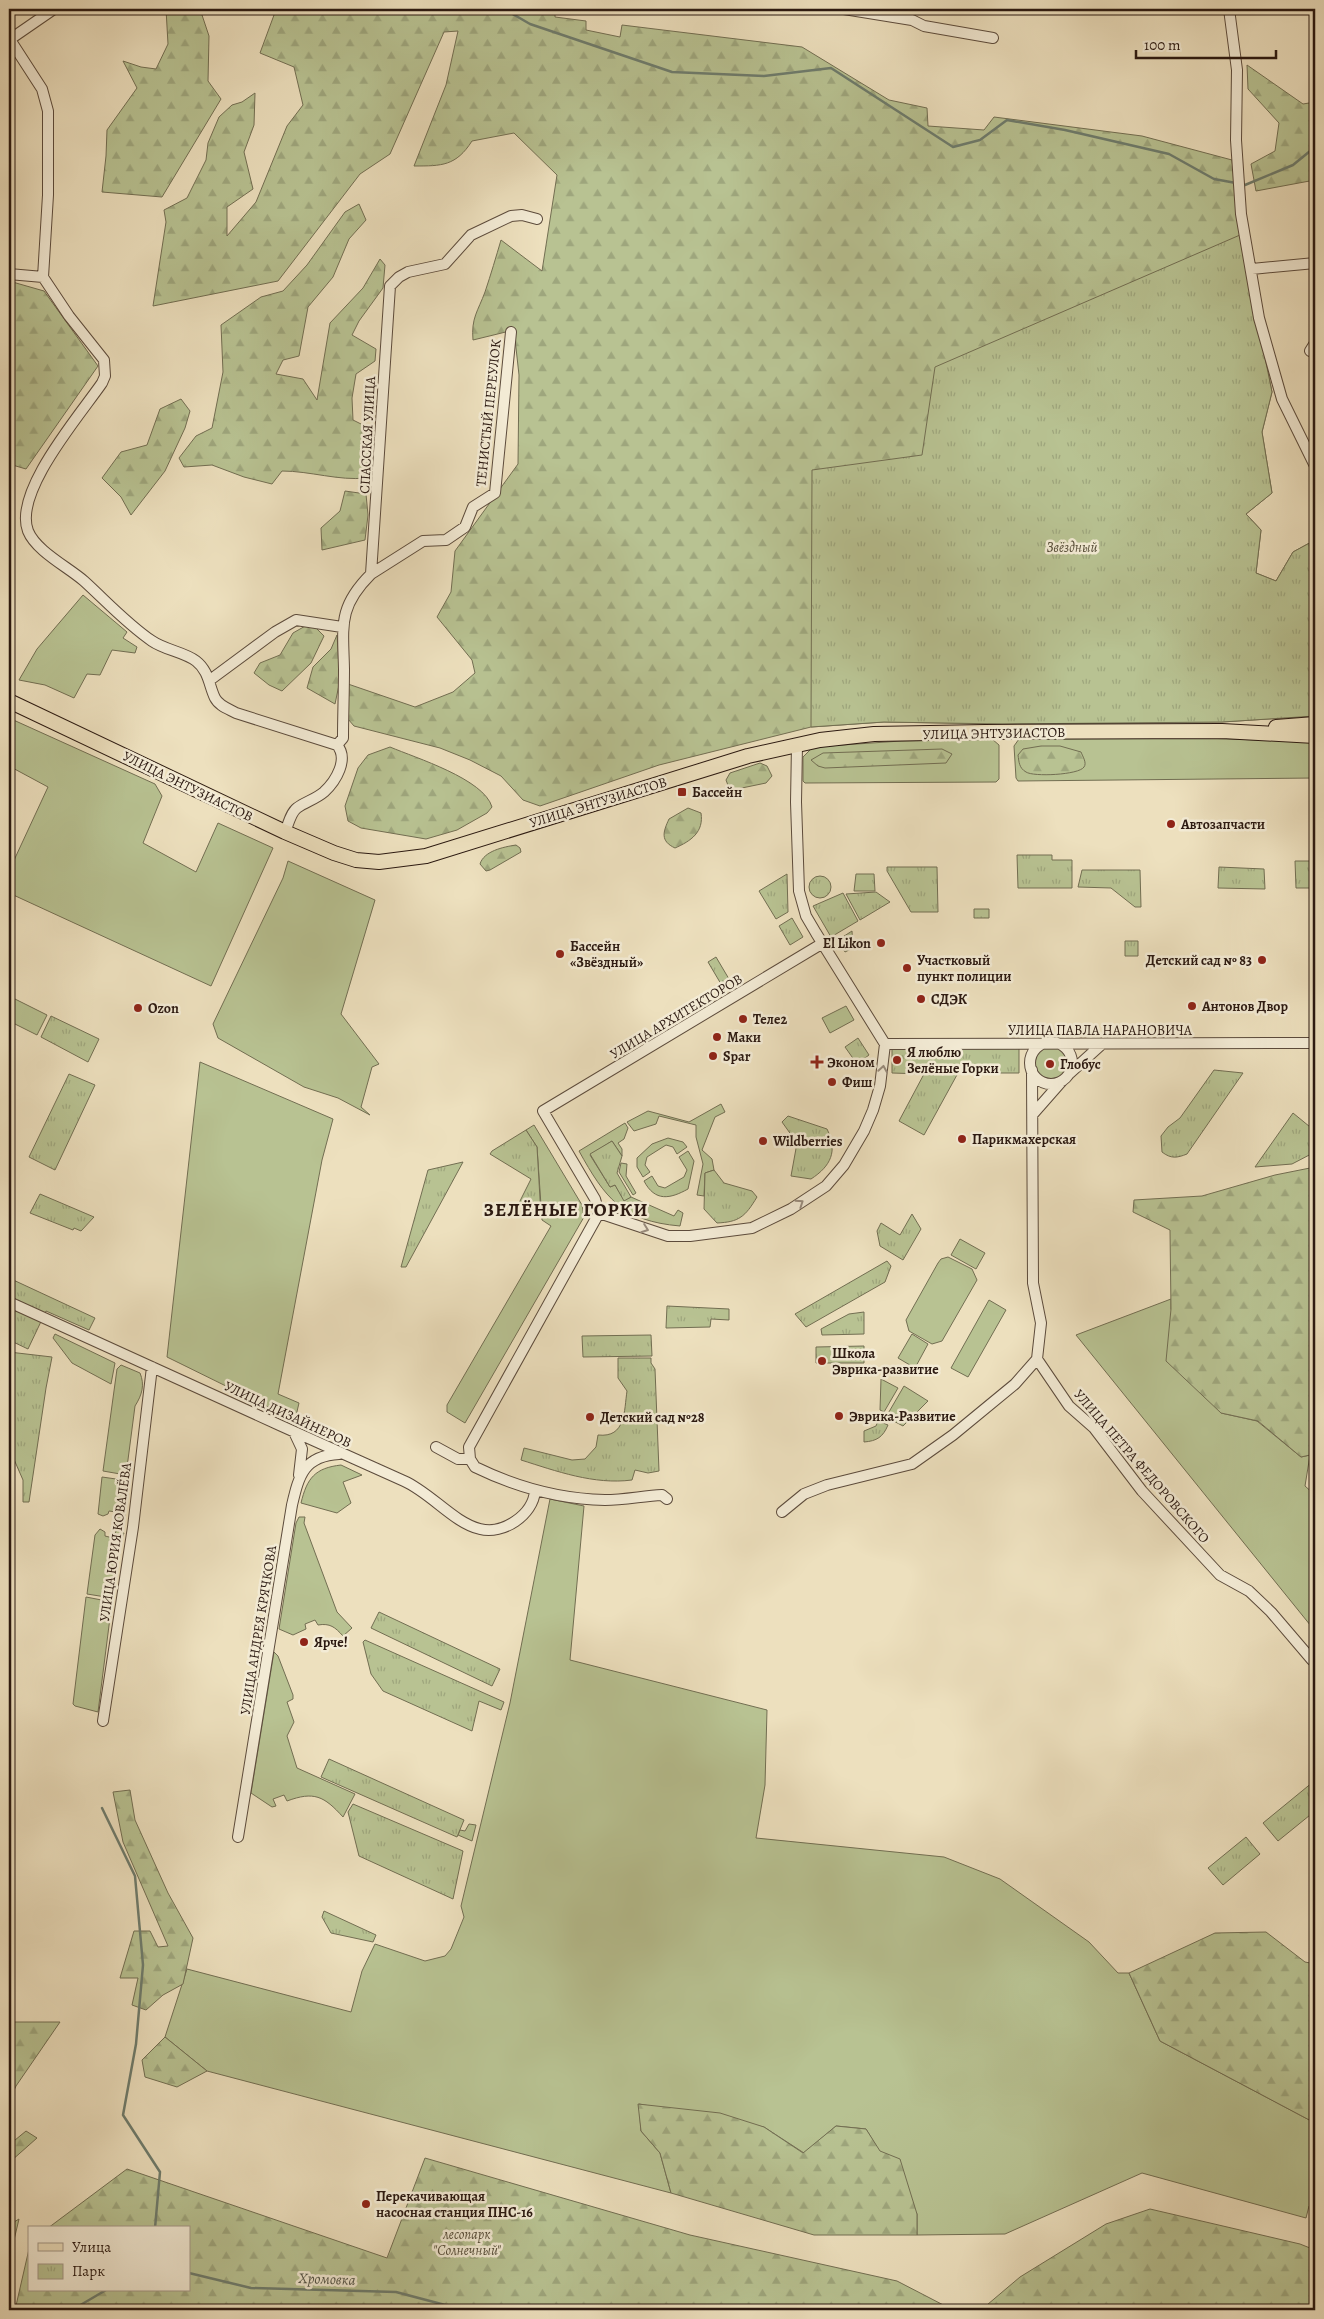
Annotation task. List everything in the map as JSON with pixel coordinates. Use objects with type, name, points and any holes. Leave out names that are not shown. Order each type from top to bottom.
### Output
[{"type":"main road","name":"УЛИЦА ЭНТУЗИАСТОВ","points":[[9,701],[285,832],[334,853],[356,860],[379,862],[411,860],[748,756],[829,739],[874,734],[1222,731],[1315,736]]},
{"type":"main road","name":"УЛИЦА ЭНТУЗИАСТОВ","points":[[1222,731],[1315,724]]},
{"type":"street","points":[[54,9],[9,39],[42,89],[48,111],[48,195],[43,277],[69,316],[99,352],[104,360],[105,376],[36,478],[25,510],[28,531],[40,547],[83,580],[136,630],[156,644],[196,661],[210,680],[219,702],[236,713],[338,745],[343,753],[344,762],[332,782],[324,792],[295,809],[285,832]]},
{"type":"street","points":[[844,9],[912,20],[924,26],[993,38]]},
{"type":"street","points":[[1229,9],[1237,70],[1236,140],[1242,214],[1260,318],[1282,399],[1315,466]]},
{"type":"street","name":"СПАССКАЯ УЛИЦА","points":[[371,574],[390,286],[408,272],[445,264],[470,235],[511,216],[522,215],[537,219]]},
{"type":"street","points":[[1252,269],[1315,263]]},
{"type":"street","points":[[9,274],[43,277]]},
{"type":"street","name":"ТЕНИСТЫЙ ПЕРЕУЛОК","points":[[371,574],[423,541],[446,540],[464,527],[473,507],[495,493],[510,332]]},
{"type":"street","points":[[338,745],[343,738],[342,627],[350,600],[356,589],[371,574]]},
{"type":"street","points":[[210,680],[275,632],[296,620],[342,627]]},
{"type":"street","points":[[667,1499],[662,1495],[607,1500],[586,1499],[535,1491],[475,1468],[470,1459],[470,1447],[599,1213],[658,1233],[690,1236],[752,1228],[791,1209],[826,1186],[844,1165],[864,1131],[880,1086],[885,1044],[806,916],[799,892],[796,802],[797,745]]},
{"type":"street","name":"УЛИЦА АРХИТЕКТОРОВ","points":[[599,1213],[595,1199],[542,1111],[823,943]]},
{"type":"street","points":[[782,1512],[804,1494],[827,1485],[912,1464],[953,1435],[999,1397],[1037,1360],[1041,1322],[1033,1283],[1033,1043]]},
{"type":"street","points":[[1032,1056],[1041,1045],[1051,1043],[1062,1046],[1069,1054],[1072,1066],[1065,1078],[1054,1084],[1044,1083],[1037,1078],[1032,1070]]},
{"type":"street","name":"УЛИЦА ПАВЛА НАРАНОВИЧА","points":[[885,1044],[1315,1043]]},
{"type":"street","points":[[1033,1114],[1065,1078],[1102,1044]]},
{"type":"street","name":"УЛИЦА ДИЗАЙНЕРОВ","points":[[9,1302],[340,1454],[421,1489],[467,1525],[480,1530],[493,1531],[511,1525],[531,1504],[535,1491]]},
{"type":"street","name":"УЛИЦА ПЕТРА ФЕДОРОВСКОГО","points":[[1037,1360],[1068,1406],[1094,1428],[1142,1491],[1220,1575],[1249,1591],[1271,1612],[1312,1660]]},
{"type":"street","name":"УЛИЦА ЮРИЯ КОВАЛЁВА","points":[[103,1721],[133,1528],[152,1367]]},
{"type":"street","name":"УЛИЦА АНДРЕЯ КРЯЧКОВА","points":[[238,1837],[302,1449],[293,1431]]},
{"type":"street","points":[[436,1447],[458,1459],[470,1459]]},
{"type":"street","points":[[298,1478],[304,1469],[317,1458],[340,1454]]},
{"type":"green space","points":[[166,9],[200,9],[209,36],[208,81],[221,99],[162,197],[102,192],[107,130],[137,88],[123,61],[141,67],[156,69],[168,44]]},
{"type":"green space","points":[[280,9],[555,9],[555,17],[586,21],[586,30],[620,37],[622,25],[802,47],[889,100],[927,108],[928,126],[984,130],[994,117],[1142,136],[1232,160],[1240,235],[1272,392],[1262,432],[1272,493],[1246,514],[1261,530],[1256,573],[1276,581],[1293,552],[1315,540],[1315,716],[1222,722],[1003,724],[884,722],[811,727],[659,765],[540,806],[523,800],[501,776],[470,760],[440,748],[354,726],[348,719],[348,684],[415,707],[453,692],[475,673],[472,660],[437,617],[451,592],[455,551],[518,464],[519,375],[514,330],[473,340],[473,326],[501,240],[542,271],[557,175],[514,133],[472,141],[460,155],[448,163],[433,166],[414,166],[446,85],[458,31],[444,32],[390,154],[360,174],[278,281],[153,306],[166,222],[164,210],[187,198],[206,160],[208,143],[219,117],[232,105],[242,102],[255,93],[254,125],[244,152],[253,189],[227,207],[227,236],[256,202],[287,126],[303,105],[294,67],[260,53],[274,15]]},
{"type":"green space","points":[[1247,65],[1303,104],[1315,102],[1315,180],[1256,191],[1251,164],[1275,151],[1279,123],[1248,89]]},
{"type":"green space","points":[[359,204],[366,220],[349,239],[333,277],[308,307],[299,356],[283,360],[276,374],[303,379],[317,400],[330,323],[363,288],[380,259],[385,265],[383,288],[359,321],[352,335],[376,349],[375,361],[356,374],[352,398],[353,420],[373,430],[366,478],[356,479],[282,471],[272,484],[244,477],[212,465],[184,467],[179,458],[196,436],[212,428],[223,372],[221,325],[261,297],[283,291],[307,265],[345,212]]},
{"type":"green space","name":"Звёздный","points":[[1240,235],[1272,392],[1262,432],[1272,493],[1246,514],[1261,530],[1256,573],[1276,581],[1293,552],[1315,540],[1315,716],[1222,722],[1003,724],[884,722],[811,727],[812,470],[922,455],[935,367]]},
{"type":"green space","points":[[9,281],[44,291],[98,366],[26,469],[9,464]]},
{"type":"green space","points":[[181,399],[190,411],[185,428],[165,471],[131,515],[121,497],[102,478],[121,452],[147,445],[160,409]]},
{"type":"green space","points":[[345,491],[366,494],[368,515],[365,540],[322,550],[321,528],[340,511]]},
{"type":"green space","points":[[83,595],[127,632],[123,638],[137,647],[135,653],[112,650],[100,675],[87,674],[74,698],[45,685],[19,680],[37,649]]},
{"type":"green space","points":[[307,625],[316,628],[324,636],[311,663],[282,691],[269,685],[254,673],[260,663],[280,655],[293,633]]},
{"type":"green space","points":[[337,635],[340,680],[335,704],[307,688],[313,667],[331,649]]},
{"type":"green space","points":[[9,718],[155,784],[162,796],[143,843],[196,872],[218,823],[273,848],[211,986],[9,893],[9,871],[48,787],[9,766]]},
{"type":"green space","points":[[1175,737],[1315,742],[1315,778],[1018,781],[1016,778],[1014,746],[1019,739]]},
{"type":"green space","points":[[992,739],[999,745],[999,779],[996,782],[805,783],[803,781],[803,757],[813,747],[901,741]]},
{"type":"green space","points":[[1041,746],[1060,746],[1081,752],[1085,765],[1080,770],[1074,772],[1030,774],[1021,767],[1018,755],[1023,749]]},
{"type":"green space","points":[[390,747],[432,763],[463,779],[476,787],[486,797],[492,807],[487,813],[457,830],[426,839],[361,828],[348,821],[345,806],[358,768],[368,755]]},
{"type":"green space","points":[[942,749],[952,754],[946,763],[825,768],[818,766],[811,760],[823,753]]},
{"type":"green space","points":[[760,763],[767,766],[772,776],[766,783],[737,789],[729,788],[726,780],[730,773]]},
{"type":"green space","points":[[688,808],[701,813],[700,826],[691,839],[675,848],[665,839],[665,828],[669,819]]},
{"type":"green space","points":[[516,845],[520,848],[521,852],[490,870],[486,871],[480,864],[485,856],[490,853],[500,848]]},
{"type":"green space","points":[[1017,855],[1052,855],[1052,860],[1072,860],[1072,888],[1018,888]]},
{"type":"green space","points":[[288,861],[375,900],[341,1014],[379,1064],[372,1067],[361,1107],[370,1115],[338,1098],[304,1087],[218,1038],[213,1024],[283,878]]},
{"type":"green space","points":[[1295,861],[1315,861],[1315,888],[1296,888]]},
{"type":"green space","points":[[887,867],[937,867],[938,912],[911,912],[887,871]]},
{"type":"green space","points":[[1219,867],[1264,869],[1265,889],[1218,888]]},
{"type":"green space","points":[[1082,870],[1140,870],[1141,907],[1135,907],[1111,888],[1078,887]]},
{"type":"green space","points":[[787,874],[788,912],[776,919],[759,891]]},
{"type":"green space","points":[[856,874],[874,874],[875,891],[854,891]]},
{"type":"green space","points":[[820,876],[830,883],[831,887],[824,897],[820,898],[810,891],[809,887],[816,877]]},
{"type":"green space","points":[[876,892],[890,902],[860,920],[846,894]]},
{"type":"green space","points":[[843,893],[858,921],[831,937],[813,906]]},
{"type":"green space","points":[[974,909],[989,909],[989,918],[974,918]]},
{"type":"green space","points":[[792,918],[803,937],[790,945],[779,926]]},
{"type":"green space","points":[[852,931],[853,948],[845,952],[838,940]]},
{"type":"green space","points":[[1125,941],[1138,941],[1138,956],[1125,956]]},
{"type":"green space","points":[[716,957],[729,979],[721,984],[708,962]]},
{"type":"green space","points":[[9,996],[47,1015],[37,1035],[9,1021]]},
{"type":"green space","points":[[846,1006],[854,1020],[830,1033],[822,1018]]},
{"type":"green space","points":[[51,1016],[99,1039],[88,1062],[41,1037]]},
{"type":"green space","points":[[858,1038],[869,1055],[857,1064],[845,1047]]},
{"type":"green space","points":[[892,1047],[1019,1047],[1019,1073],[958,1073],[924,1135],[899,1121],[924,1074],[892,1073]]},
{"type":"green space","points":[[1051,1047],[1057,1048],[1062,1052],[1066,1057],[1066,1069],[1062,1074],[1057,1078],[1051,1079],[1045,1078],[1040,1074],[1036,1069],[1035,1063],[1036,1057],[1040,1052],[1045,1048]]},
{"type":"green space","points":[[200,1062],[333,1119],[322,1160],[278,1394],[299,1403],[295,1420],[167,1357]]},
{"type":"green space","points":[[1214,1070],[1243,1073],[1187,1154],[1174,1157],[1168,1156],[1162,1152],[1161,1136],[1168,1127],[1180,1118]]},
{"type":"green space","points":[[69,1074],[95,1085],[55,1170],[29,1157]]},
{"type":"green space","points":[[721,1104],[725,1112],[715,1117],[702,1150],[712,1159],[714,1170],[705,1173],[704,1196],[697,1195],[703,1164],[696,1137],[696,1125],[659,1116],[656,1124],[634,1131],[627,1122],[648,1111],[689,1122]]},
{"type":"green space","points":[[1293,1113],[1315,1131],[1315,1152],[1292,1164],[1255,1167]]},
{"type":"green space","points":[[788,1116],[827,1129],[830,1137],[832,1144],[831,1157],[823,1169],[811,1179],[791,1176],[797,1143],[782,1122]]},
{"type":"green space","points":[[625,1123],[628,1128],[624,1139],[618,1143],[622,1149],[622,1156],[612,1141],[590,1155],[610,1187],[615,1185],[624,1200],[631,1197],[674,1216],[678,1210],[683,1213],[680,1226],[643,1219],[629,1212],[607,1194],[588,1168],[579,1151]]},
{"type":"green space","points":[[534,1125],[582,1205],[584,1217],[465,1423],[447,1412],[447,1405],[551,1226],[542,1220],[537,1147],[526,1130]]},
{"type":"green space","points":[[526,1130],[537,1147],[541,1216],[519,1203],[531,1179],[490,1154]]},
{"type":"green space","points":[[668,1138],[683,1142],[687,1147],[677,1154],[673,1147],[666,1145],[647,1157],[645,1165],[650,1172],[643,1177],[637,1167],[637,1158],[652,1144]]},
{"type":"green space","points":[[612,1141],[622,1156],[617,1173],[631,1197],[624,1201],[615,1185],[610,1187],[590,1154]]},
{"type":"green space","points":[[688,1151],[694,1161],[688,1189],[675,1195],[663,1197],[653,1193],[644,1181],[652,1176],[658,1186],[665,1188],[684,1177],[687,1170],[679,1157]]},
{"type":"green space","points":[[463,1162],[406,1267],[401,1267],[428,1170]]},
{"type":"green space","points":[[621,1163],[627,1164],[626,1176],[636,1193],[633,1195],[619,1172]]},
{"type":"green space","points":[[1315,1167],[1315,1399],[1310,1455],[1301,1457],[1258,1421],[1221,1413],[1166,1361],[1171,1309],[1170,1230],[1133,1212],[1134,1200],[1202,1196],[1275,1175]]},
{"type":"green space","points":[[714,1170],[724,1183],[752,1191],[757,1197],[745,1214],[736,1220],[717,1223],[704,1209],[705,1173]]},
{"type":"green space","points":[[40,1194],[94,1217],[81,1231],[74,1228],[73,1230],[30,1213]]},
{"type":"green space","points":[[912,1214],[921,1229],[903,1260],[880,1246],[877,1231],[881,1223],[900,1235]]},
{"type":"green space","points":[[960,1239],[985,1253],[976,1269],[951,1255]]},
{"type":"green space","points":[[948,1257],[972,1269],[977,1280],[942,1341],[932,1344],[909,1331],[906,1320],[938,1263],[941,1259]]},
{"type":"green space","points":[[887,1261],[891,1266],[885,1282],[806,1327],[795,1314]]},
{"type":"green space","points":[[9,1278],[95,1318],[89,1330],[46,1311],[28,1349],[9,1340]]},
{"type":"green space","points":[[1171,1299],[1171,1309],[1221,1413],[1257,1421],[1301,1457],[1310,1455],[1305,1486],[1315,1495],[1315,1631],[1076,1335]]},
{"type":"green space","points":[[989,1300],[1006,1310],[968,1377],[951,1368]]},
{"type":"green space","points":[[667,1306],[729,1309],[729,1320],[711,1319],[710,1327],[666,1328]]},
{"type":"green space","points":[[864,1312],[864,1334],[822,1335],[821,1329],[849,1314]]},
{"type":"green space","points":[[55,1334],[115,1363],[111,1384],[72,1363],[53,1338]]},
{"type":"green space","points":[[912,1334],[928,1344],[915,1368],[898,1358]]},
{"type":"green space","points":[[651,1335],[652,1356],[583,1357],[582,1336]]},
{"type":"green space","points":[[864,1346],[864,1363],[816,1363],[816,1347]]},
{"type":"green space","points":[[9,1352],[52,1357],[29,1502],[23,1502],[23,1480],[9,1448]]},
{"type":"green space","points":[[618,1358],[651,1358],[651,1363],[655,1369],[659,1471],[648,1473],[635,1470],[632,1480],[604,1481],[575,1476],[521,1460],[524,1448],[572,1460],[585,1459],[596,1447],[598,1435],[607,1435],[619,1428],[624,1415],[627,1391],[618,1378]]},
{"type":"green space","points":[[121,1365],[140,1373],[142,1382],[141,1394],[135,1406],[126,1475],[103,1471],[117,1369]]},
{"type":"green space","points":[[881,1379],[898,1388],[884,1412],[880,1410]]},
{"type":"green space","points":[[904,1386],[928,1401],[903,1426],[886,1417]]},
{"type":"green space","points":[[878,1421],[888,1425],[884,1433],[873,1441],[864,1442],[864,1431],[876,1426]]},
{"type":"green space","points":[[341,1465],[362,1475],[343,1482],[351,1503],[337,1513],[301,1503],[309,1481],[318,1472],[332,1466]]},
{"type":"green space","points":[[102,1477],[130,1481],[124,1521],[118,1520],[116,1512],[109,1511],[108,1514],[103,1516],[98,1514]]},
{"type":"green space","points":[[550,1499],[584,1506],[570,1660],[767,1710],[765,1785],[756,1838],[944,1857],[1000,1879],[1089,1942],[1118,1973],[1129,1973],[1160,2041],[1315,2123],[1315,2206],[1309,2206],[1306,2218],[1142,2173],[1005,2234],[917,2235],[917,2214],[866,2129],[836,2126],[804,2153],[764,2127],[639,2104],[641,2131],[660,2153],[671,2193],[207,2071],[165,2037],[187,1969],[351,2012],[362,1971],[375,1944],[425,1961],[445,1956],[451,1949],[464,1917],[461,1906],[510,1703]]},
{"type":"green space","points":[[299,1517],[305,1517],[304,1523],[337,1612],[352,1628],[343,1636],[332,1626],[318,1625],[315,1620],[305,1624],[306,1629],[293,1635],[279,1629],[296,1523]]},
{"type":"green space","points":[[100,1529],[105,1532],[105,1536],[113,1538],[118,1530],[124,1533],[119,1546],[112,1598],[87,1594],[95,1535]]},
{"type":"green space","points":[[86,1597],[112,1602],[98,1712],[73,1704]]},
{"type":"green space","points":[[379,1612],[500,1669],[492,1686],[371,1628]]},
{"type":"green space","points":[[365,1640],[504,1702],[501,1710],[479,1701],[472,1731],[383,1691],[371,1674],[363,1642]]},
{"type":"green space","points":[[274,1652],[278,1656],[293,1695],[293,1699],[287,1702],[294,1722],[287,1736],[297,1768],[355,1794],[343,1817],[330,1804],[318,1797],[304,1796],[287,1801],[284,1795],[273,1799],[276,1806],[272,1807],[251,1793]]},
{"type":"green space","points":[[329,1759],[464,1820],[457,1837],[321,1777]]},
{"type":"green space","points":[[1313,1782],[1315,1785],[1315,1811],[1278,1841],[1263,1823]]},
{"type":"green space","points":[[130,1790],[135,1820],[168,1893],[193,1938],[183,1984],[163,1995],[146,2010],[132,2005],[138,1978],[120,1978],[134,1931],[150,1931],[158,1947],[168,1946],[123,1842],[113,1792]]},
{"type":"green space","points":[[353,1804],[463,1851],[453,1899],[359,1856],[348,1812]]},
{"type":"green space","points":[[469,1824],[476,1825],[472,1841],[458,1835],[460,1830],[465,1831]]},
{"type":"green space","points":[[1246,1837],[1260,1854],[1223,1885],[1208,1868]]},
{"type":"green space","points":[[324,1911],[376,1935],[373,1942],[331,1933],[322,1917]]},
{"type":"green space","points":[[1266,1932],[1305,1962],[1315,1964],[1315,2123],[1160,2041],[1129,1973],[1215,1933]]},
{"type":"green space","points":[[11,2022],[60,2022],[16,2086],[9,2101],[9,2024]]},
{"type":"green space","points":[[165,2037],[207,2071],[177,2087],[145,2077],[142,2060]]},
{"type":"green space","points":[[638,2104],[720,2113],[764,2127],[803,2153],[836,2126],[866,2129],[880,2151],[900,2159],[917,2214],[917,2235],[814,2235],[671,2193],[660,2153],[641,2131]]},
{"type":"green space","points":[[26,2131],[37,2138],[11,2161],[9,2159],[9,2145]]},
{"type":"green space","name":"лесопарк \"Солнечный\"","points":[[425,2158],[690,2235],[897,2281],[953,2310],[15,2310],[28,2253],[28,2292],[190,2292],[190,2226],[51,2226],[127,2169],[387,2258]]},
{"type":"green space","points":[[1150,2209],[1300,2244],[1315,2250],[1315,2310],[981,2310],[1020,2277],[1106,2224]]},
{"type":"green space","points":[[19,2219],[9,2261],[9,2225]]},
{"type":"waterway","points":[[504,9],[530,24],[672,72],[764,76],[831,68],[953,147],[980,140],[1007,120],[1065,130],[1169,154],[1214,179],[1236,183]]},
{"type":"waterway","points":[[1242,184],[1245,185],[1293,165],[1315,147]]},
{"type":"waterway","points":[[102,1808],[135,1876],[143,1965],[136,2044],[123,2115],[160,2172],[155,2226]]},
{"type":"waterway","name":"Хромовка","points":[[190,2273],[251,2288],[396,2292],[464,2310]]},
{"type":"waterway","name":"Хромовка","points":[[72,2310],[103,2292]]},
{"type":"place","name":"Бассейн","points":[[682,792]]},
{"type":"place","name":"Автозапчасти","points":[[1171,824]]},
{"type":"place","name":"El Likon","points":[[881,943]]},
{"type":"place","name":"Бассейн «Звёздный»","points":[[560,954]]},
{"type":"place","name":"Детский сад № 83","points":[[1262,960]]},
{"type":"place","name":"Участковый пункт полиции","points":[[907,968]]},
{"type":"place","name":"СДЭК","points":[[921,999]]},
{"type":"place","name":"Антонов Двор","points":[[1192,1006]]},
{"type":"place","name":"Ozon","points":[[138,1008]]},
{"type":"place","name":"Теле2","points":[[743,1019]]},
{"type":"place","name":"Маки","points":[[717,1037]]},
{"type":"place","name":"Spar","points":[[713,1056]]},
{"type":"place","name":"Я люблю Зелёные Горки","points":[[897,1060]]},
{"type":"place","name":"Эконом","points":[[817,1062]]},
{"type":"place","name":"Глобус","points":[[1050,1064]]},
{"type":"place","name":"Фиш","points":[[832,1082]]},
{"type":"place","name":"Парикмахерская","points":[[962,1139]]},
{"type":"place","name":"Wildberries","points":[[763,1141]]},
{"type":"place","name":"Школа Эврика-развитие","points":[[822,1361]]},
{"type":"place","name":"Эврика-Развитие","points":[[839,1416]]},
{"type":"place","name":"Детский сад №28","points":[[590,1417]]},
{"type":"place","name":"Ярче!","points":[[304,1642]]},
{"type":"place","name":"Перекачивающая насосная станция ПНС-16","points":[[366,2204]]},
{"type":"district","name":"ЗЕЛЁНЫЕ ГОРКИ","points":[[566,1209]]}]
